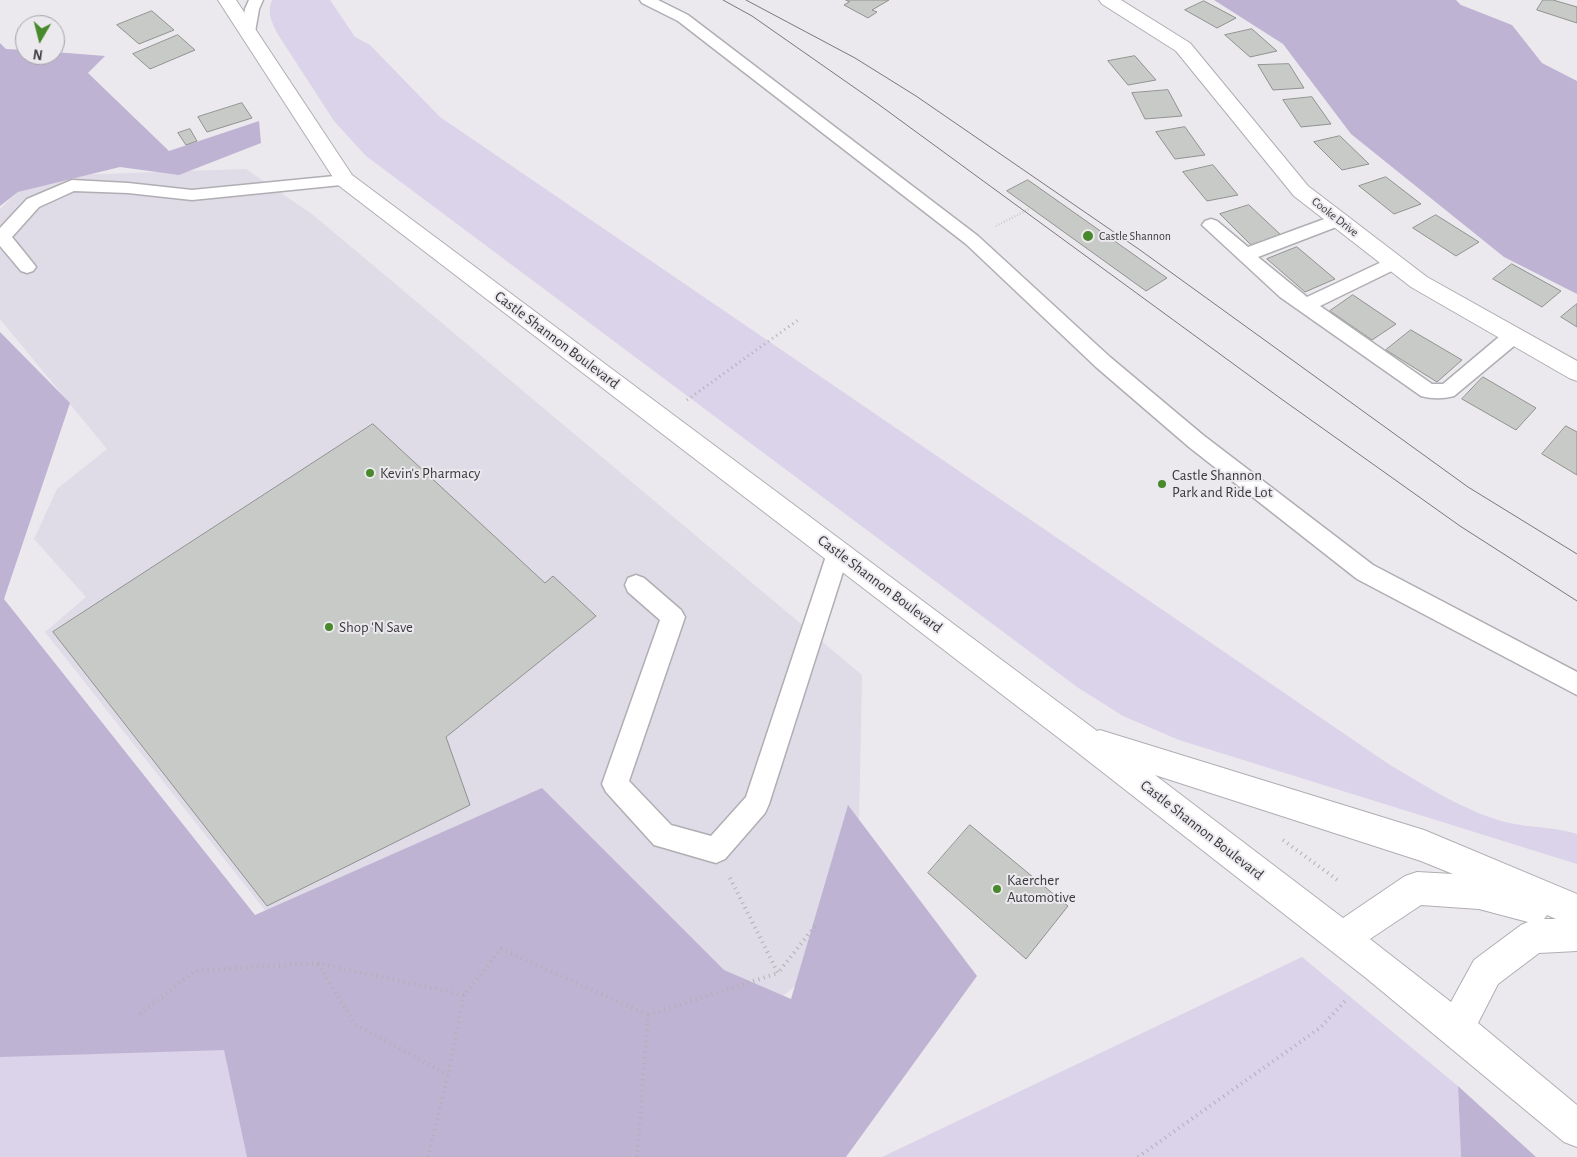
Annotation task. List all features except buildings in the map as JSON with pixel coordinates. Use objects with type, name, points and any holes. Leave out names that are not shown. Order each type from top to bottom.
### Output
[{"type":"street","name":"Castle Shannon Boulevard","points":[[227,0],[345,180],[1084,739],[1456,1028],[1577,1129]]},
{"type":"street","name":"Cooke Drive","points":[[1108,0],[1134,14],[1182,47],[1301,191],[1419,282],[1577,372]]},
{"type":"street","points":[[1084,739],[1424,846],[1577,911]]},
{"type":"street","points":[[1342,938],[1417,888],[1479,893],[1577,918]]},
{"type":"street","points":[[1456,1028],[1486,972],[1533,937],[1577,934]]},
{"type":"lane","points":[[248,32],[252,9],[256,0]]},
{"type":"lane","points":[[647,0],[683,18],[972,240],[1103,362],[1196,441],[1365,572],[1577,684]]},
{"type":"lane","points":[[27,268],[2,237],[33,203],[72,185],[192,195],[345,180]]},
{"type":"lane","points":[[1245,255],[1338,220]]},
{"type":"lane","points":[[1211,225],[1287,292],[1428,391],[1447,391],[1513,336]]},
{"type":"lane","points":[[1306,305],[1394,263]]},
{"type":"lane","points":[[636,585],[673,617],[615,784],[662,836],[716,850],[756,804],[838,553]]},
{"type":"path","points":[[972,240],[1031,208]]},
{"type":"path","points":[[685,401],[798,320]]},
{"type":"path","points":[[1278,836],[1339,881]]},
{"type":"path","points":[[716,850],[778,974]]},
{"type":"path","points":[[428,1157],[448,1075],[464,995],[501,949],[648,1015],[778,974],[815,926]]},
{"type":"path","points":[[140,1014],[196,971],[317,963],[464,995]]},
{"type":"path","points":[[317,963],[355,1024],[448,1075]]},
{"type":"path","points":[[1138,1157],[1320,1028],[1346,1000]]},
{"type":"path","points":[[637,1157],[648,1015]]},
{"type":"shaded area","points":[[272,0],[330,0],[355,37],[370,45],[440,117],[1390,765],[1462,806],[1493,818],[1518,825],[1577,834],[1577,864],[1179,740],[1123,716],[1077,687],[366,156],[334,121],[277,33],[271,20]]},
{"type":"shaded area","points":[[1214,0],[1456,0],[1461,5],[1512,25],[1542,63],[1577,81],[1577,294],[1504,257],[1351,134],[1283,44]]},
{"type":"shaded area","points":[[0,43],[6,49],[15,49],[15,65],[65,65],[65,53],[105,56],[88,73],[169,151],[259,121],[261,143],[179,175],[120,167],[18,192],[0,206]]},
{"type":"shaded area","points":[[246,169],[313,215],[862,675],[859,820],[817,967],[762,1014],[271,918],[45,632],[86,597],[34,539],[57,489],[107,449],[0,319],[0,209],[18,192],[75,175]]},
{"type":"shaded area","points":[[0,332],[70,403],[4,599],[255,915],[542,788],[724,970],[791,999],[848,805],[977,976],[846,1157],[247,1157],[224,1050],[0,1057]]},
{"type":"shaded area","points":[[0,809],[341,1157],[0,1157]]},
{"type":"shaded area","points":[[1302,957],[1458,1086],[1461,1157],[882,1157]]},
{"type":"shaded area","points":[[1458,1086],[1536,1157],[1461,1157]]},
{"type":"tram line","points":[[723,0],[752,16],[878,104],[1280,398],[1460,526],[1577,601]]},
{"type":"tram line","points":[[746,0],[855,58],[916,96],[1140,250],[1468,487],[1577,554]]},
{"type":"place","name":"Castle Shannon","points":[[1088,236]]},
{"type":"place","name":"Kevin's Pharmacy","points":[[370,473]]},
{"type":"place","name":"Castle Shannon Park and Ride Lot","points":[[1162,484]]},
{"type":"place","name":"Shop 'N Save","points":[[329,627]]},
{"type":"place","name":"Kaercher Automotive","points":[[997,889]]}]
